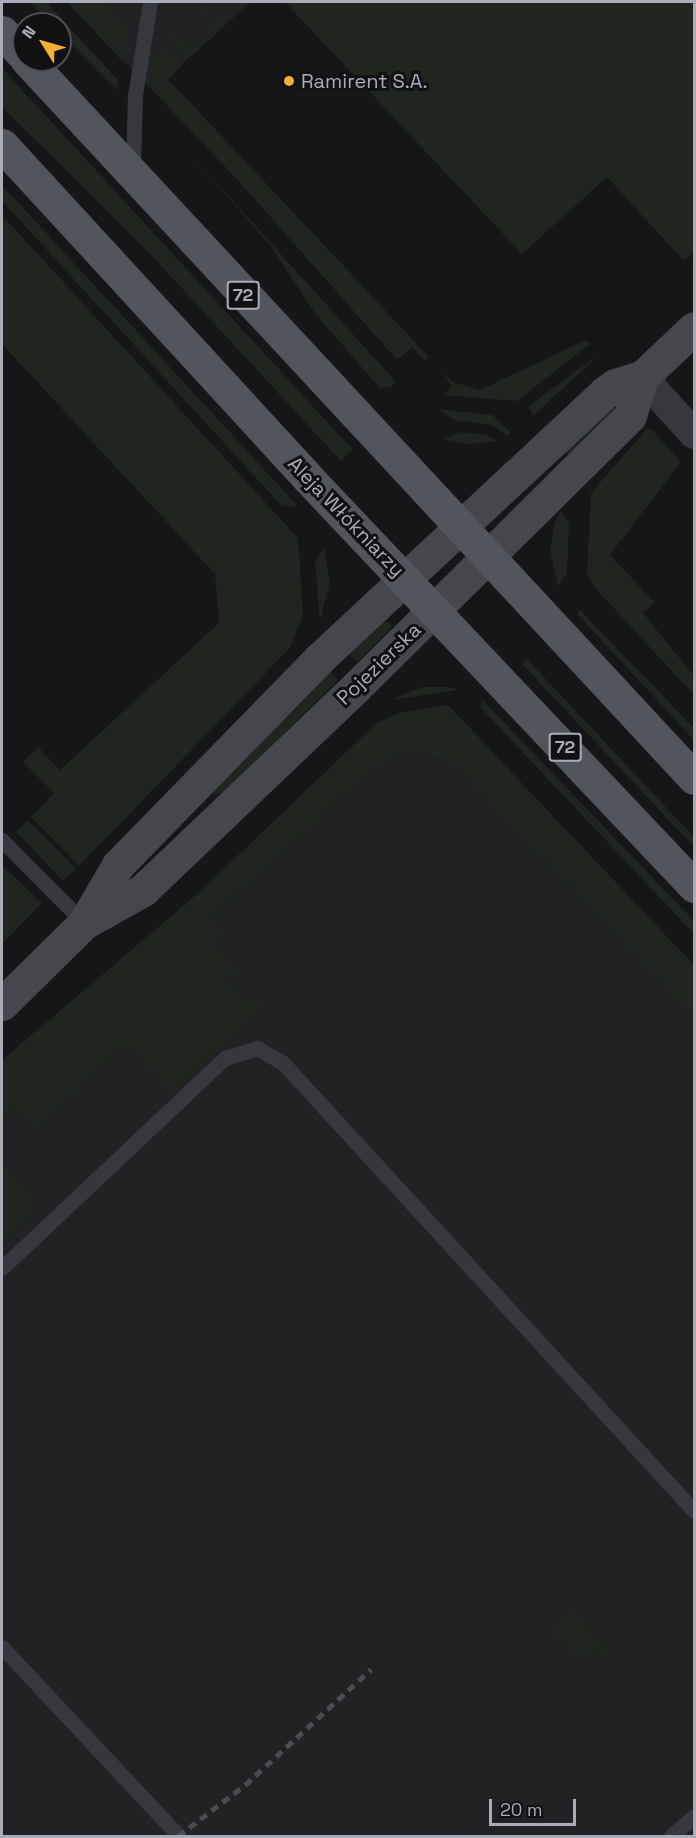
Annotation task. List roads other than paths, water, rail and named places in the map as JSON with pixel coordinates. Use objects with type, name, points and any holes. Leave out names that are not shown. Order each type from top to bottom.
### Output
[{"type":"main road","name":"72","points":[[38,72],[459,528],[694,778]]},
{"type":"main road","name":"Aleja Włókniarzy","points":[[2,145],[694,886]]},
{"type":"street","name":"Pojezierska","points":[[2,1004],[84,923],[118,865],[319,660],[605,393],[615,385],[642,377],[694,328]]},
{"type":"street","name":"Pojezierska","points":[[84,923],[143,890],[487,558],[630,416],[642,377]]},
{"type":"street","points":[[642,377],[694,434]]},
{"type":"lane","points":[[133,175],[135,90],[150,2]]},
{"type":"lane","points":[[2,840],[84,923]]},
{"type":"lane","points":[[2,1268],[225,1058],[257,1048],[283,1063],[694,1511]]},
{"type":"lane","points":[[2,1647],[179,1836]]},
{"type":"lane","points":[[671,1836],[694,1816]]},
{"type":"railway","points":[[178,1836],[245,1785],[371,1669]]},
{"type":"place","name":"Ramirent S.A.","points":[[289,81]]}]
